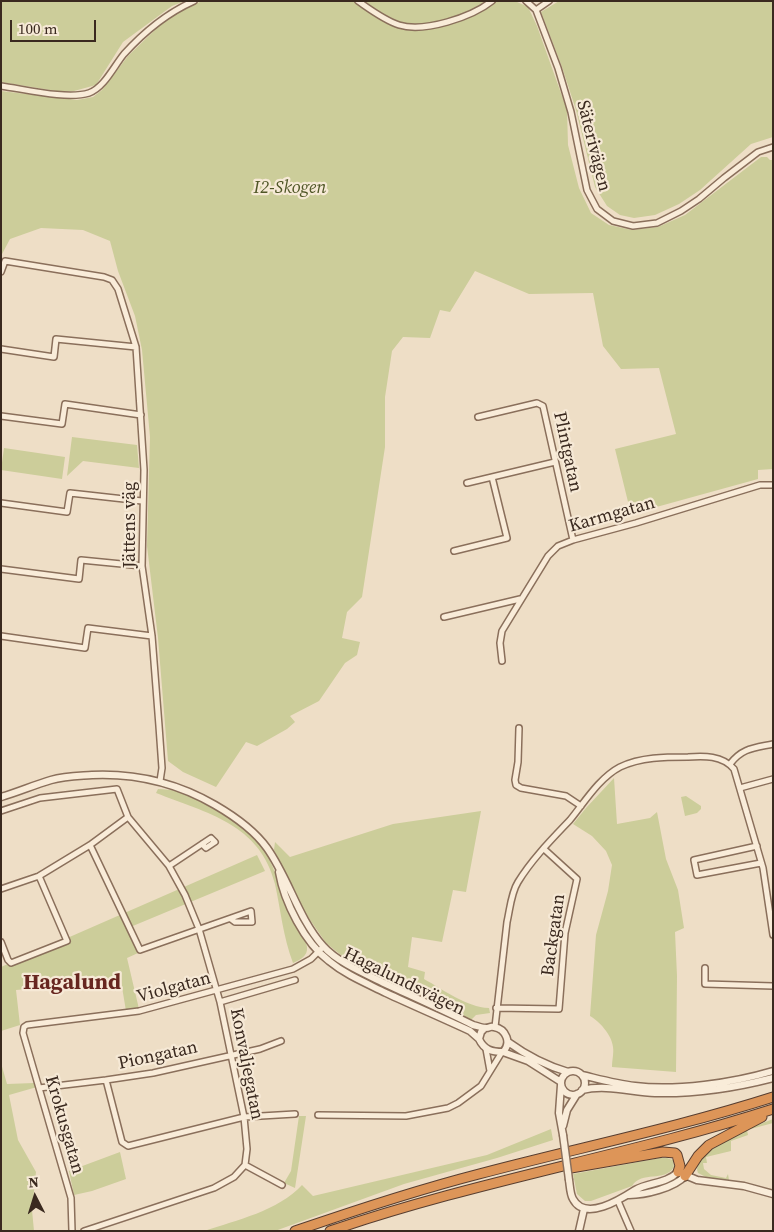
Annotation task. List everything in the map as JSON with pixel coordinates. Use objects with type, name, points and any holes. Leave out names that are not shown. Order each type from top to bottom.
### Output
[{"type":"highway","points":[[295,1231],[402,1195],[708,1116],[773,1097]]},
{"type":"highway","points":[[330,1231],[405,1206],[773,1111]]},
{"type":"highway","points":[[681,1174],[709,1145],[773,1111]]},
{"type":"highway","points":[[535,1172],[574,1168],[663,1152],[678,1155],[681,1174]]},
{"type":"street","points":[[1,86],[75,95],[90,93],[98,88],[125,54],[159,21],[178,8],[194,1]]},
{"type":"street","points":[[358,1],[379,16],[400,25],[414,27],[445,22],[473,13],[492,1]]},
{"type":"street","points":[[526,1],[536,10],[549,1]]},
{"type":"street","name":"Säterivägen","points":[[536,10],[558,68],[571,112],[587,190],[597,209],[613,221],[633,226],[657,223],[699,199],[758,152],[773,148]]},
{"type":"street","name":"Jättens väg","points":[[1,272],[5,261],[104,277],[112,280],[118,290],[136,346],[144,470],[142,566],[152,636],[162,768],[160,782]]},
{"type":"street","points":[[1,349],[54,357],[56,339],[136,346]]},
{"type":"street","name":"Plintgatan","points":[[478,416],[537,402],[543,406],[573,540]]},
{"type":"street","points":[[1,416],[62,424],[65,404],[141,414]]},
{"type":"street","points":[[467,484],[555,462]]},
{"type":"street","points":[[454,551],[507,538],[492,478]]},
{"type":"street","name":"Karmgatan","points":[[502,661],[500,638],[520,599],[548,556],[558,546],[760,485],[773,485]]},
{"type":"street","points":[[1,503],[67,512],[70,493],[142,501]]},
{"type":"street","points":[[1,568],[79,579],[81,560],[142,566]]},
{"type":"street","points":[[444,617],[520,599]]},
{"type":"street","points":[[1,636],[85,648],[88,628],[152,636]]},
{"type":"street","points":[[519,728],[516,785],[520,788],[566,796],[581,806]]},
{"type":"street","points":[[730,764],[736,756],[745,750],[773,744]]},
{"type":"street","points":[[495,1027],[510,906],[518,883],[544,849],[604,780],[619,768],[635,762],[646,759],[708,756],[730,764],[737,775],[761,863],[773,935]]},
{"type":"street","name":"Hagalundsvägen","points":[[1,797],[52,780],[74,776],[111,774],[135,776],[184,789],[236,818],[266,846],[278,869],[284,891],[298,922],[328,960],[354,978],[470,1031],[480,1039]]},
{"type":"street","points":[[740,788],[773,778]]},
{"type":"street","name":"Konvaljegatan","points":[[1,811],[40,798],[117,789],[128,817],[169,866],[185,895],[199,929],[220,1002],[244,1117],[247,1148],[246,1165]]},
{"type":"street","points":[[1,889],[39,876],[90,845],[128,817]]},
{"type":"street","points":[[169,866],[202,844]]},
{"type":"street","points":[[90,845],[140,950],[232,919]]},
{"type":"street","points":[[756,846],[694,860],[697,875],[761,863]]},
{"type":"street","name":"Backgatan","points":[[496,1008],[559,1009],[565,932],[577,879],[544,849]]},
{"type":"street","points":[[1,942],[8,960],[12,964],[67,941],[39,876]]},
{"type":"street","name":"Hagalundsvägen","points":[[321,949],[363,973],[484,1028]]},
{"type":"street","name":"Violgatan","points":[[24,1027],[27,1025],[139,1012],[293,969],[311,959],[321,949]]},
{"type":"street","points":[[705,968],[705,984],[773,986]]},
{"type":"street","name":"Violgatan","points":[[220,1002],[295,980]]},
{"type":"street","name":"Krokusgatan","points":[[24,1027],[24,1033],[72,1198],[72,1231]]},
{"type":"street","points":[[490,1071],[486,1049],[480,1039],[484,1028],[495,1027],[502,1031],[508,1042],[555,1068],[568,1072],[576,1071],[582,1075],[634,1086],[713,1084],[773,1071]]},
{"type":"street","name":"Piongatan","points":[[40,1088],[153,1072],[260,1049],[281,1041]]},
{"type":"street","points":[[318,1115],[406,1116],[453,1106],[474,1092],[484,1082],[502,1052],[507,1048],[508,1042]]},
{"type":"street","points":[[486,1049],[492,1052],[502,1052],[528,1061],[561,1084],[567,1093],[597,1088],[638,1092],[706,1092],[773,1078]]},
{"type":"street","points":[[568,1072],[563,1076],[558,1104],[569,1180],[574,1201],[584,1209],[596,1208],[629,1196],[675,1184],[681,1174],[705,1182],[744,1186],[773,1194]]},
{"type":"street","points":[[562,1130],[567,1110],[585,1081],[582,1075]]},
{"type":"street","points":[[106,1080],[122,1142],[128,1146],[244,1117],[295,1114]]},
{"type":"street","points":[[84,1231],[214,1188],[234,1177],[246,1165],[282,1185]]},
{"type":"street","points":[[618,1201],[631,1231]]},
{"type":"street","points":[[579,1231],[584,1209]]},
{"type":"green space","points":[[1,1],[185,1],[172,6],[123,42],[96,85],[74,91],[56,91],[1,82]]},
{"type":"green space","name":"I2-Skogen","points":[[202,1],[353,1],[379,19],[398,28],[415,29],[446,25],[474,15],[496,1],[515,1],[528,7],[537,26],[567,110],[568,145],[579,188],[591,213],[609,225],[632,230],[658,227],[685,215],[761,157],[773,160],[773,469],[758,470],[758,479],[631,514],[615,449],[676,434],[659,368],[621,369],[603,346],[593,293],[529,294],[475,271],[450,312],[440,310],[430,338],[403,337],[392,351],[385,397],[385,447],[362,597],[347,612],[342,638],[360,642],[357,655],[345,663],[319,701],[290,716],[295,722],[287,729],[257,746],[246,742],[216,787],[183,772],[168,761],[158,638],[147,546],[150,437],[142,350],[135,316],[118,271],[110,241],[83,230],[41,228],[10,239],[1,256],[1,91],[77,100],[93,97],[102,90],[128,56],[158,27],[179,11]]},
{"type":"green space","points":[[359,1],[486,1],[468,11],[445,20],[422,25],[411,25],[401,24],[379,14]]},
{"type":"green space","points":[[559,1],[773,1],[773,137],[751,144],[700,190],[679,204],[655,215],[634,218],[620,215],[607,206],[595,187],[576,110],[541,12]]},
{"type":"green space","points":[[72,437],[137,445],[139,468],[83,461],[67,476]]},
{"type":"green space","points":[[4,448],[65,457],[62,479],[1,470]]},
{"type":"green space","points":[[614,778],[617,824],[650,818],[657,812],[666,859],[678,890],[684,928],[675,932],[677,976],[676,1072],[612,1067],[612,1042],[608,1033],[590,1016],[596,935],[608,891],[612,865],[606,851],[592,836],[573,824]]},
{"type":"green space","points":[[158,789],[177,791],[196,799],[230,819],[256,839],[269,858],[289,913],[305,940],[307,950],[303,957],[293,963],[284,934],[275,884],[268,864],[257,847],[244,834],[229,824],[194,807],[156,793]]},
{"type":"green space","points":[[686,796],[701,806],[697,813],[685,816],[681,797]]},
{"type":"green space","points":[[481,811],[466,892],[453,890],[442,942],[412,937],[408,967],[425,972],[424,979],[455,997],[472,1005],[489,1008],[490,1013],[476,1015],[471,1020],[347,960],[326,943],[306,914],[274,850],[275,842],[290,857],[393,824]]},
{"type":"green space","points":[[257,855],[265,871],[128,928],[138,953],[127,958],[139,1009],[126,1011],[121,981],[16,990],[20,1025],[1,1031],[1,967]]},
{"type":"green space","points":[[1,1063],[7,1084],[34,1083],[37,1087],[9,1095],[18,1140],[36,1172],[32,1210],[34,1231],[1,1231]]},
{"type":"green space","points":[[299,1116],[306,1116],[295,1188],[284,1183],[291,1171]]},
{"type":"green space","points":[[773,1119],[773,1123],[747,1130],[748,1135],[731,1141],[731,1151],[706,1157],[707,1163],[703,1163],[704,1169],[711,1175],[726,1178],[728,1174],[729,1180],[706,1177],[698,1173],[698,1164],[713,1147],[739,1133]]},
{"type":"green space","points":[[551,1129],[553,1140],[404,1184],[275,1231],[204,1231],[269,1208],[281,1202],[302,1185],[313,1196],[487,1155]]},
{"type":"green space","points":[[120,1152],[126,1179],[74,1195],[69,1171]]},
{"type":"green space","points":[[660,1158],[673,1160],[674,1167],[670,1172],[641,1179],[632,1186],[591,1201],[585,1201],[577,1194],[573,1174]]},
{"type":"district","name":"Hagalund","points":[[72,983]]}]
